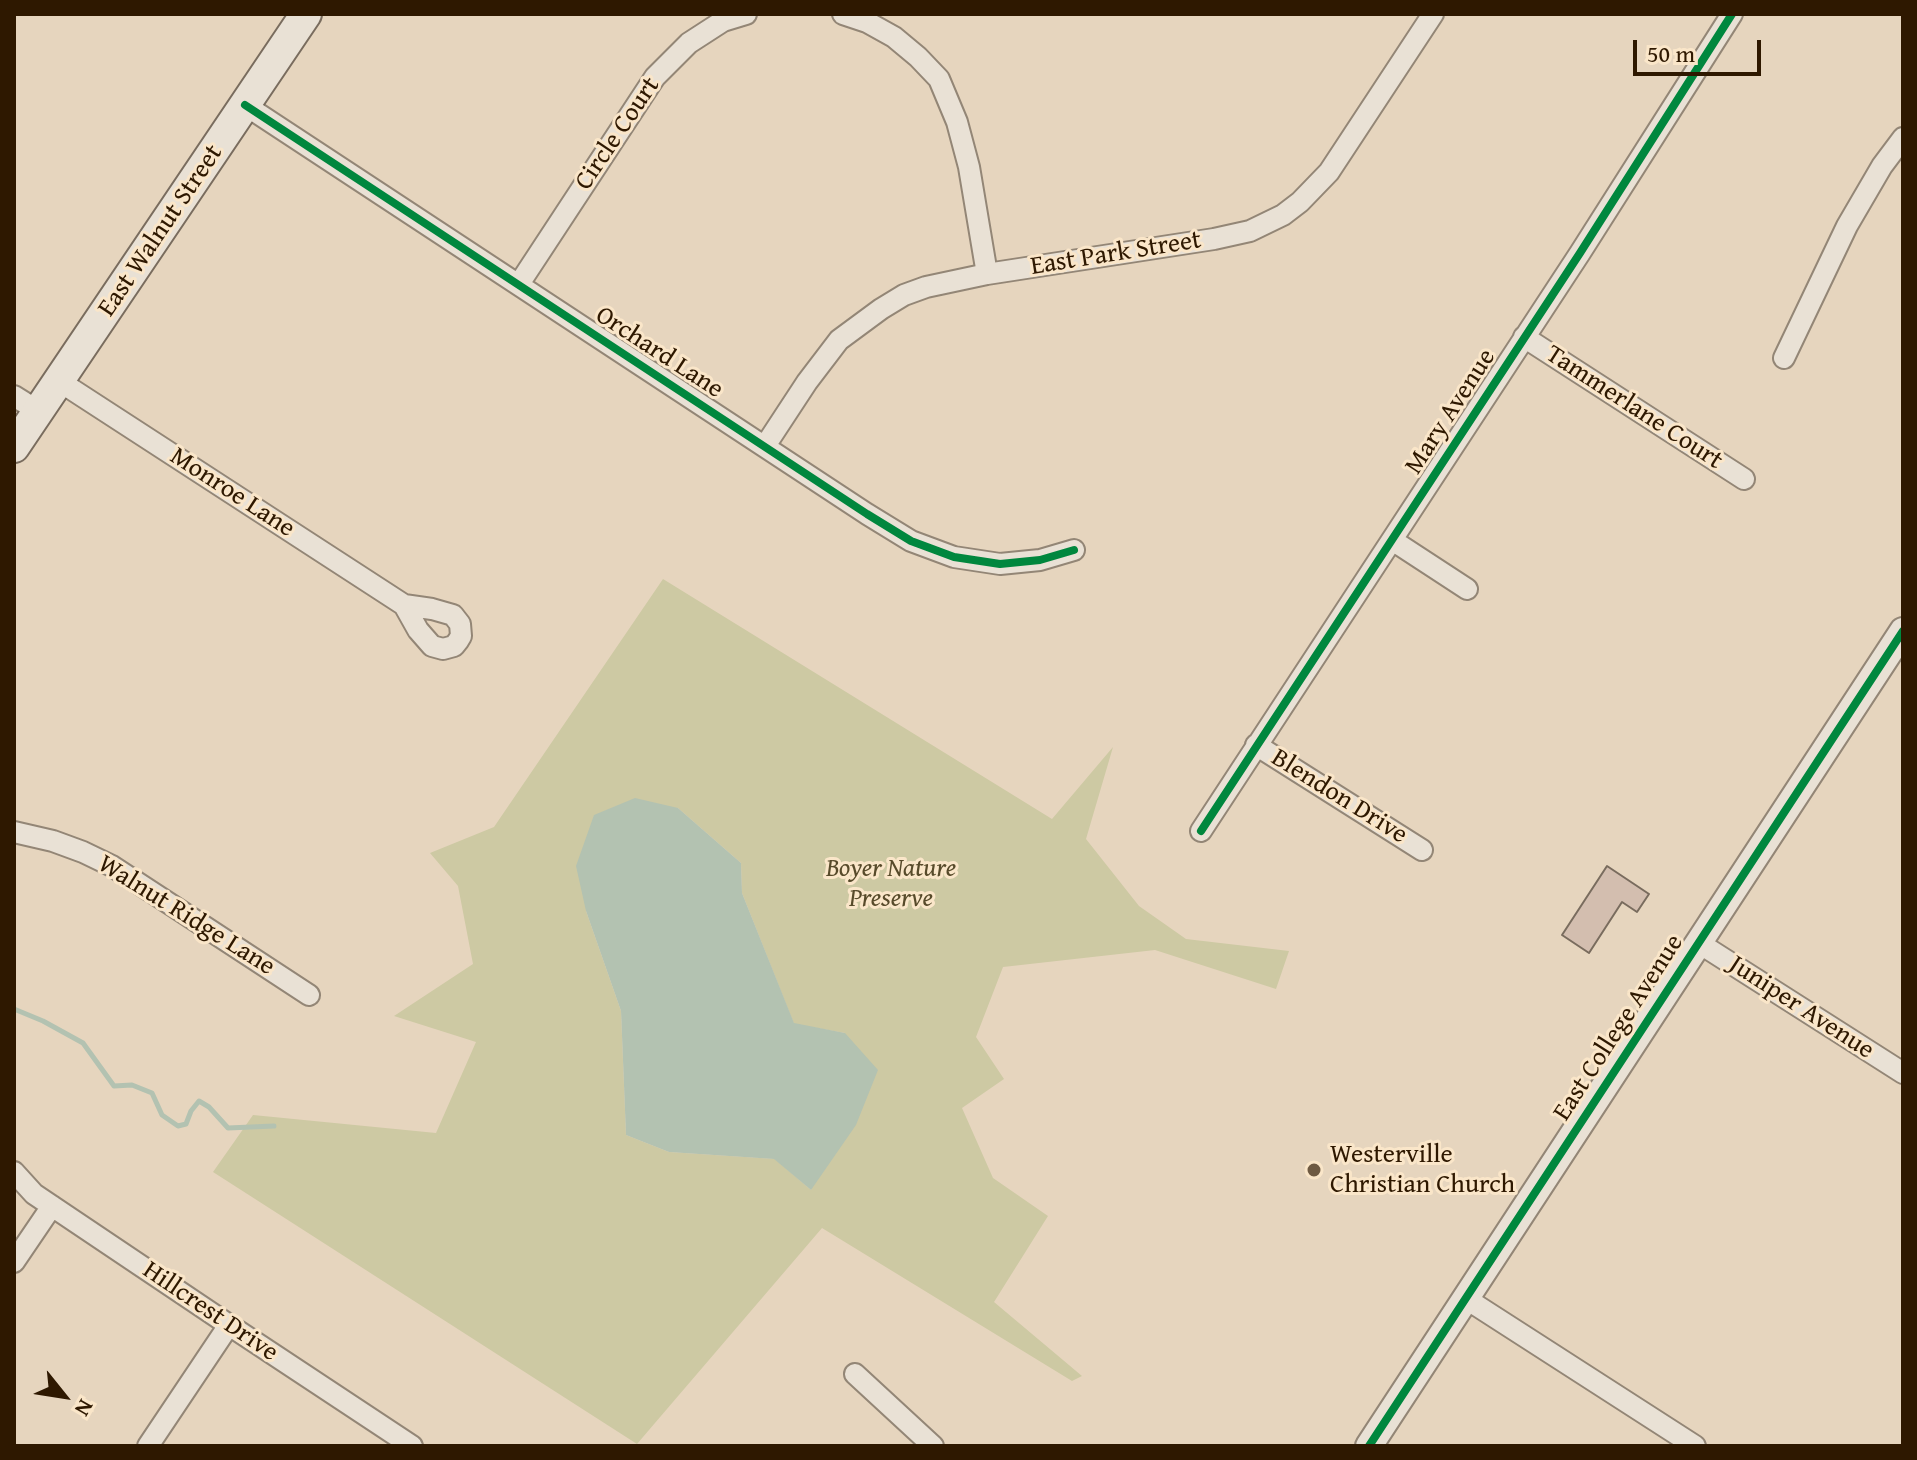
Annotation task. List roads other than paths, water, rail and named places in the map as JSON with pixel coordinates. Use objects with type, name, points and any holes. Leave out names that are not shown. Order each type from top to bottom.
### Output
[{"type":"main road","name":"East Walnut Street","points":[[14,447],[26,404],[59,381],[306,14]]},
{"type":"street","name":"Circle Court","points":[[519,284],[655,77],[689,43],[723,21],[746,14]]},
{"type":"street","points":[[843,14],[867,22],[894,37],[939,79],[957,122],[969,167],[987,274]]},
{"type":"street","name":"Mary Avenue","points":[[1201,831],[1580,253],[1732,14]]},
{"type":"street","name":"East Park Street","points":[[765,446],[839,340],[904,295],[987,274],[1214,239],[1250,231],[1283,215],[1329,172],[1431,15]]},
{"type":"street","name":"Orchard Lane","points":[[245,105],[911,541],[954,557],[1000,564],[1040,560],[1074,550]]},
{"type":"street","points":[[1784,358],[1847,226],[1882,166],[1903,138]]},
{"type":"street","name":"Tammerlane Court","points":[[1524,337],[1744,479]]},
{"type":"street","name":"Monroe Lane","points":[[59,381],[404,605]]},
{"type":"street","points":[[1392,540],[1467,589]]},
{"type":"street","name":"East College Avenue","points":[[1369,1446],[1903,631]]},
{"type":"street","name":"Blendon Drive","points":[[1256,745],[1422,850]]},
{"type":"street","name":"Walnut Ridge Lane","points":[[14,832],[53,841],[112,866],[309,995]]},
{"type":"street","name":"Juniper Avenue","points":[[1699,943],[1903,1073]]},
{"type":"street","name":"Hillcrest Drive","points":[[14,1172],[34,1194],[412,1446]]},
{"type":"street","points":[[14,1262],[52,1206]]},
{"type":"street","points":[[1465,1298],[1695,1446]]},
{"type":"street","points":[[148,1446],[229,1325]]},
{"type":"street","points":[[855,1374],[933,1446]]},
{"type":"waterway","points":[[14,1009],[83,1043],[114,1086],[132,1085],[152,1093],[162,1115],[178,1126],[186,1124],[199,1101],[209,1107],[228,1128],[274,1126]]},
{"type":"place","name":"Westerville Christian Church","points":[[1314,1170]]},
{"type":"park label","name":"Boyer Nature Preserve","points":[[891,884]]}]
